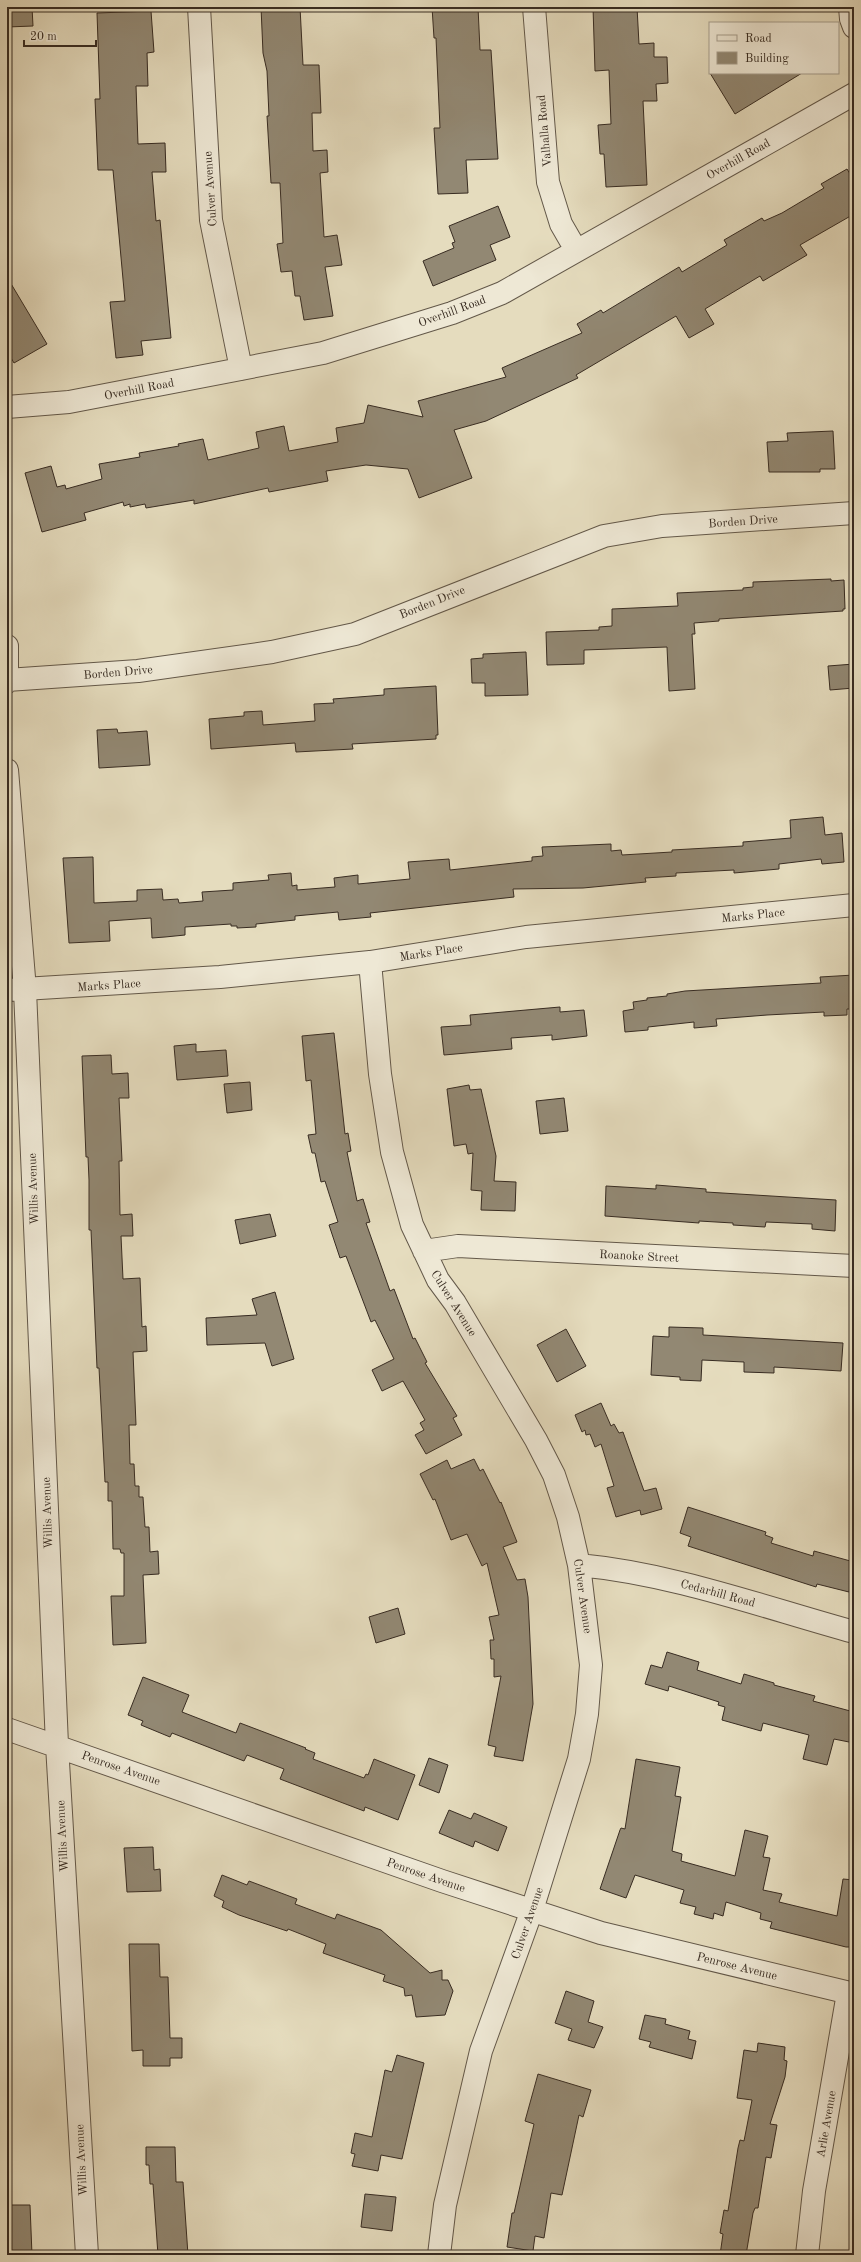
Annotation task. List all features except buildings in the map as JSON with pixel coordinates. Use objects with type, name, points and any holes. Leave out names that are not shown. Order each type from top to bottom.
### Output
[{"type":"street","name":"Culver Avenue","points":[[199,7],[211,220],[242,369]]},
{"type":"street","name":"Valhalla Road","points":[[534,7],[548,182],[561,224],[576,250]]},
{"type":"street","points":[[850,7],[851,19],[854,27]]},
{"type":"street","name":"Overhill Road","points":[[7,407],[69,402],[323,352],[452,313],[502,293],[854,94]]},
{"type":"street","name":"Borden Drive","points":[[7,681],[138,671],[272,652],[355,634],[604,536],[662,526],[854,513]]},
{"type":"street","points":[[7,646],[7,681]]},
{"type":"street","name":"Willis Avenue","points":[[7,770],[16,990],[57,1746],[87,2255]]},
{"type":"street","name":"Marks Place","points":[[16,990],[220,977],[370,962],[526,937],[854,906]]},
{"type":"street","name":"Culver Avenue","points":[[370,962],[380,1074],[392,1152],[412,1225],[438,1280],[455,1303],[532,1433],[554,1475],[568,1517],[579,1565],[591,1665],[587,1714],[579,1759],[532,1910],[481,2051],[445,2205],[439,2255]]},
{"type":"street","name":"Roanoke Street","points":[[424,1251],[458,1246],[854,1266]]},
{"type":"street","name":"Cedarhill Road","points":[[579,1565],[606,1568],[710,1589],[854,1632]]},
{"type":"street","name":"Penrose Avenue","points":[[7,1729],[442,1881],[601,1933],[851,1993]]},
{"type":"street","name":"Arlie Avenue","points":[[807,2255],[814,2191],[851,1993]]}]
